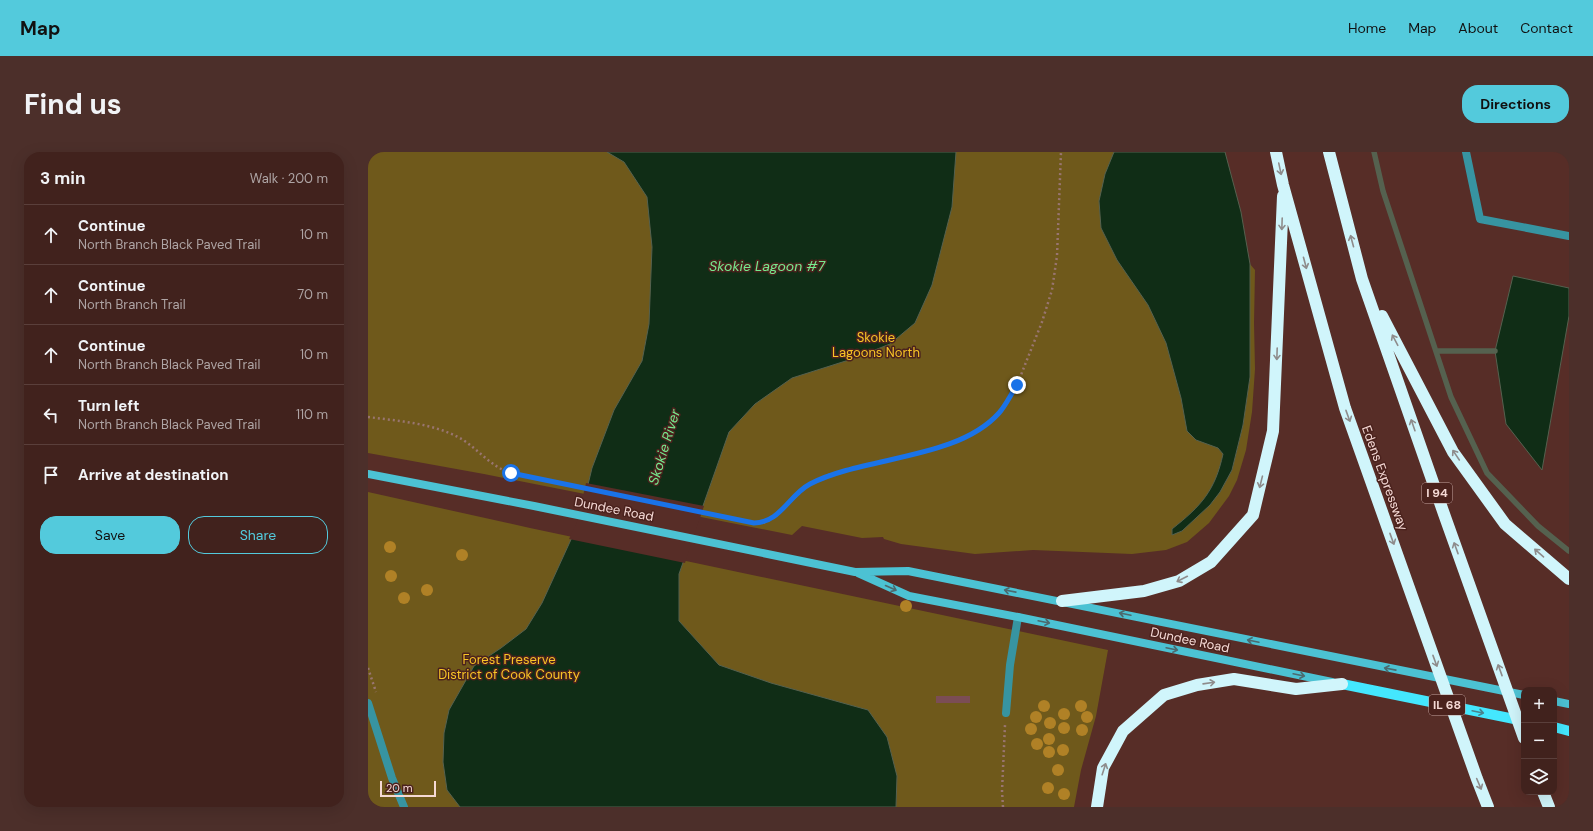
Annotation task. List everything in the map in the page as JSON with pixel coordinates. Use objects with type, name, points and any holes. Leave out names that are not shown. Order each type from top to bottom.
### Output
[{"type":"highway","name":"Edens Expressway","points":[[1276,152],[1345,408],[1486,804]]},
{"type":"highway","name":"I 94","points":[[1329,152],[1362,279],[1446,521],[1521,730]]},
{"type":"highway","points":[[1062,601],[1144,591],[1179,581],[1212,562],[1253,515],[1273,431],[1284,185]]},
{"type":"highway","points":[[1362,279],[1453,452],[1505,524],[1569,579]]},
{"type":"highway","points":[[1097,807],[1103,768],[1123,731],[1164,695],[1197,684],[1234,679],[1296,689],[1342,684]]},
{"type":"highway","points":[[1544,795],[1549,807]]},
{"type":"main road","name":"Dundee Road","points":[[368,474],[724,544],[855,572],[909,596],[1521,720]]},
{"type":"main road","name":"Dundee Road","points":[[855,572],[908,571],[1521,694]]},
{"type":"main road","points":[[1557,702],[1569,704]]},
{"type":"main road","points":[[1557,728],[1569,730]]},
{"type":"lane","points":[[1466,152],[1480,219],[1569,236]]},
{"type":"lane","points":[[1006,713],[1010,665],[1018,617]]},
{"type":"lane","points":[[368,703],[392,778],[404,807]]},
{"type":"path","points":[[368,417],[419,425],[440,430],[458,437],[485,459],[504,471],[729,518],[754,523],[763,523],[773,518],[808,485],[830,475],[922,452],[958,441],[980,429],[999,413],[1017,385],[1042,322],[1052,290],[1057,256],[1061,152]]},
{"type":"path","points":[[1003,807],[1002,791],[1006,713]]},
{"type":"green space","name":"Skokie Lagoons North","points":[[368,152],[1218,152],[1245,259],[1220,492],[1232,470],[1243,425],[1250,377],[1250,264],[1255,270],[1255,369],[1252,412],[1246,450],[1237,480],[1229,496],[1209,523],[1187,542],[1166,550],[1132,554],[1033,550],[975,554],[901,544],[884,539],[883,537],[862,538],[802,526],[792,535],[484,474],[368,453]]},
{"type":"green space","name":"Forest Preserve District of Cook County","points":[[368,492],[530,528],[1108,650],[1096,716],[1081,770],[1074,807],[368,807]]},
{"type":"water","points":[[607,152],[956,152],[952,207],[932,285],[915,323],[890,344],[852,359],[792,378],[755,404],[729,432],[679,574],[679,621],[719,665],[771,683],[868,710],[887,737],[897,776],[896,807],[460,807],[447,790],[443,762],[444,733],[449,710],[474,666],[526,629],[542,603],[579,522],[592,468],[614,410],[642,361],[649,324],[652,247],[647,197],[624,162]]},
{"type":"water","points":[[1114,152],[1225,152],[1241,212],[1250,264],[1250,377],[1243,425],[1232,470],[1220,492],[1210,505],[1182,531],[1172,535],[1172,529],[1199,505],[1211,488],[1220,467],[1223,454],[1218,448],[1196,440],[1187,431],[1181,398],[1166,343],[1148,305],[1117,260],[1101,228],[1099,201],[1105,174]]},
{"type":"water","points":[[1513,276],[1569,288],[1569,316],[1542,470],[1506,424],[1495,351]]},
{"type":"pier","points":[[586,483],[704,506],[685,563],[569,539],[577,522]]},
{"type":"building","points":[[936,696],[970,696],[970,703],[936,703]]},
{"type":"waterway","points":[[1374,152],[1383,191],[1451,397],[1487,473],[1538,526],[1569,551]]},
{"type":"waterway","points":[[1436,351],[1495,351]]},
{"type":"route","points":[[511,473],[754,523],[763,523],[773,518],[808,485],[830,475],[922,452],[958,441],[980,429],[999,413],[1017,385]]},
{"type":"water label","name":"Skokie Lagoon #7","points":[[767,266]]},
{"type":"water label","name":"Skokie River","points":[[664,447]]}]
